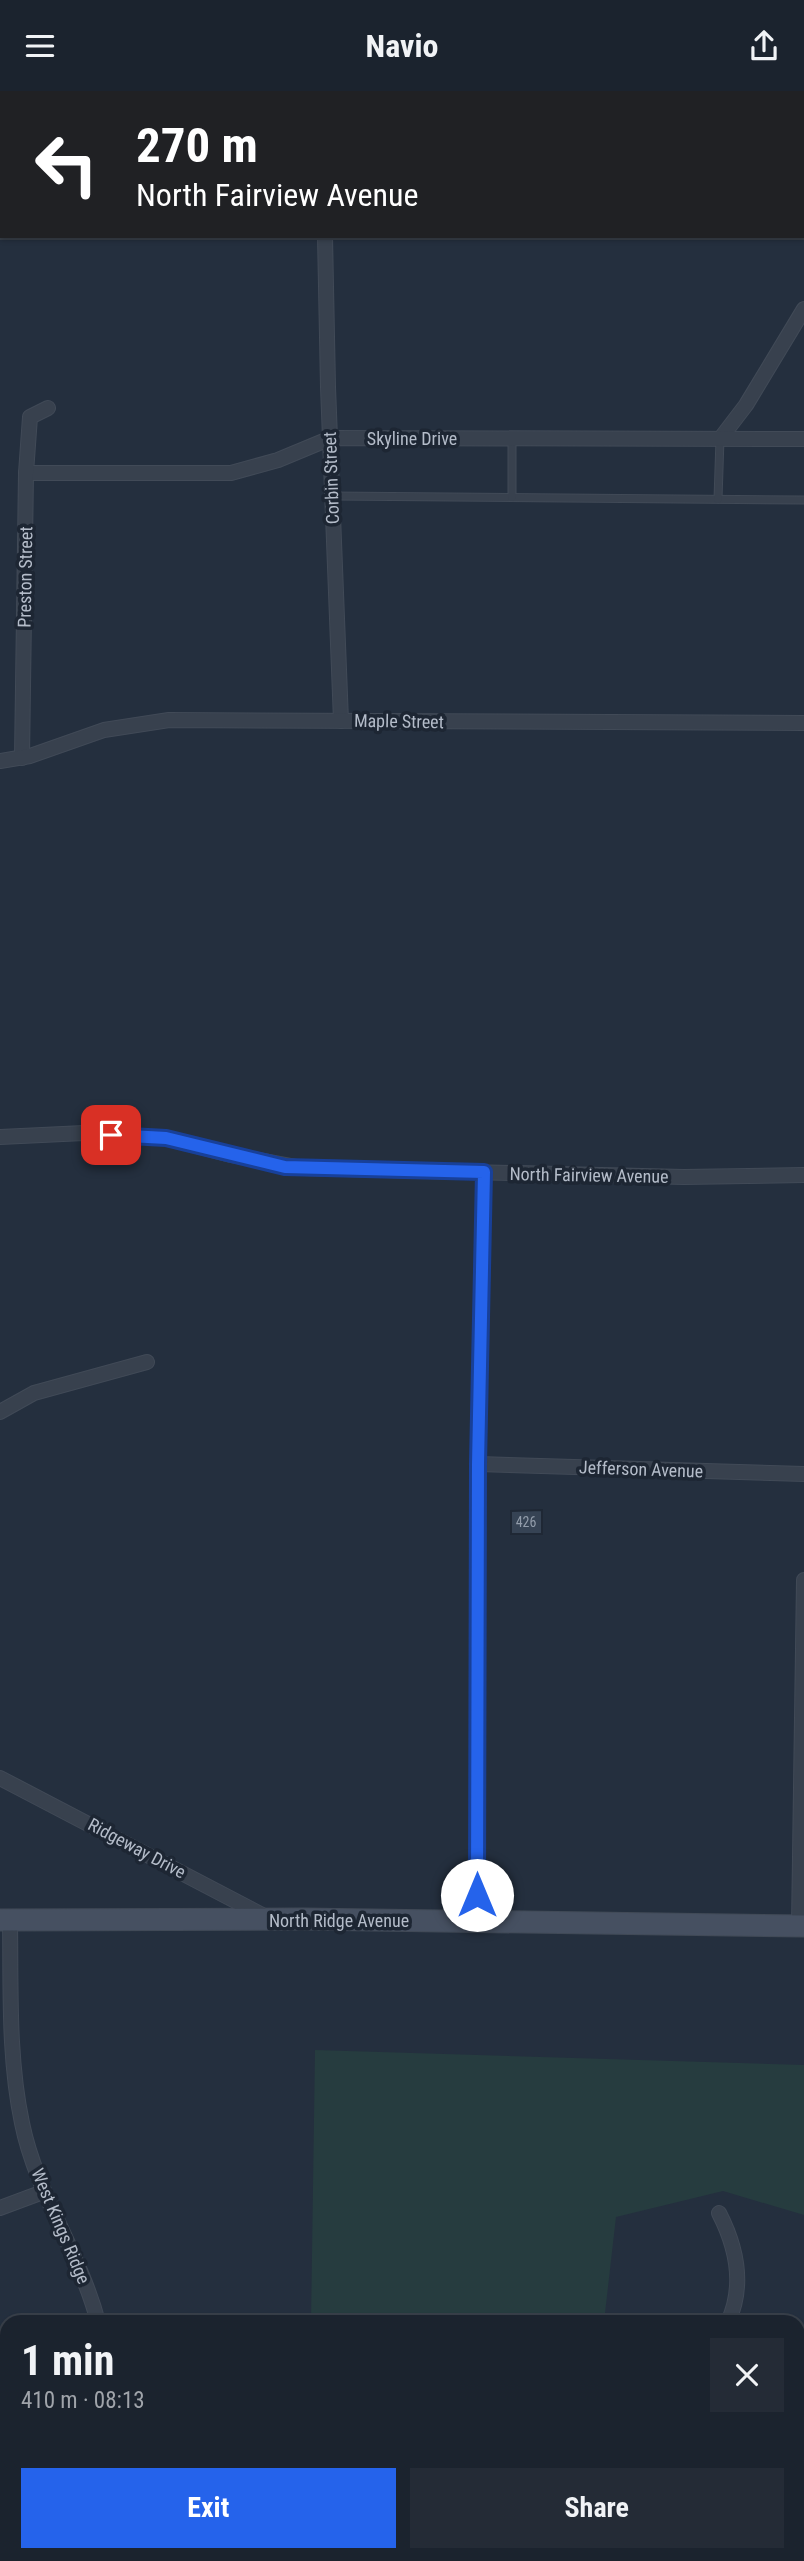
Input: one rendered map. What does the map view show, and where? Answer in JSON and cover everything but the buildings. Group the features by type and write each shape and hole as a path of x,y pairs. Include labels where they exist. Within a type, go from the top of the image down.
{"street":[{"name":"Corbin Street","path":"325,238 341,720"},
{"path":"720,439 746,405 804,309"},
{"name":"Preston Street","path":"22,758 26,473 30,417 48,408"},
{"name":"Skyline Drive","path":"26,473 232,473 278,460 331,438 804,439"},
{"name":"Maple Street","path":"0,761 22,758 104,730 169,720 804,723"},
{"name":"North Fairview Avenue","path":"0,1137 84,1133 166,1138 285,1167 684,1177 804,1175"},
{"path":"477,1922 478,1464 484,1172"},
{"path":"0,1412 34,1393 147,1362"},
{"name":"Jefferson Avenue","path":"478,1464 804,1474"},
{"path":"802,1926 804,1580"},
{"name":"Ridgeway Drive","path":"0,1778 273,1920"},
{"name":"North Ridge Avenue","path":"5,1920 802,1926"},
{"name":"West Kings Ridge","path":"5,1920 13,2053 22,2124 43,2192 91,2295 96,2315"},
{"path":"0,2208 43,2192"},
{"path":"719,2213 737,2259 738,2285 730,2315"}],"lane":[{"path":"512,438 512,498"},
{"path":"718,499 720,439"},
{"path":"332,496 804,499"}],"green space":[{"path":"315,2050 804,2065 804,2215 723,2191 616,2217 605,2315 311,2315"}],"route":[{"path":"111,1135 166,1138 285,1167 484,1172 478,1464 477,1895"}]}
